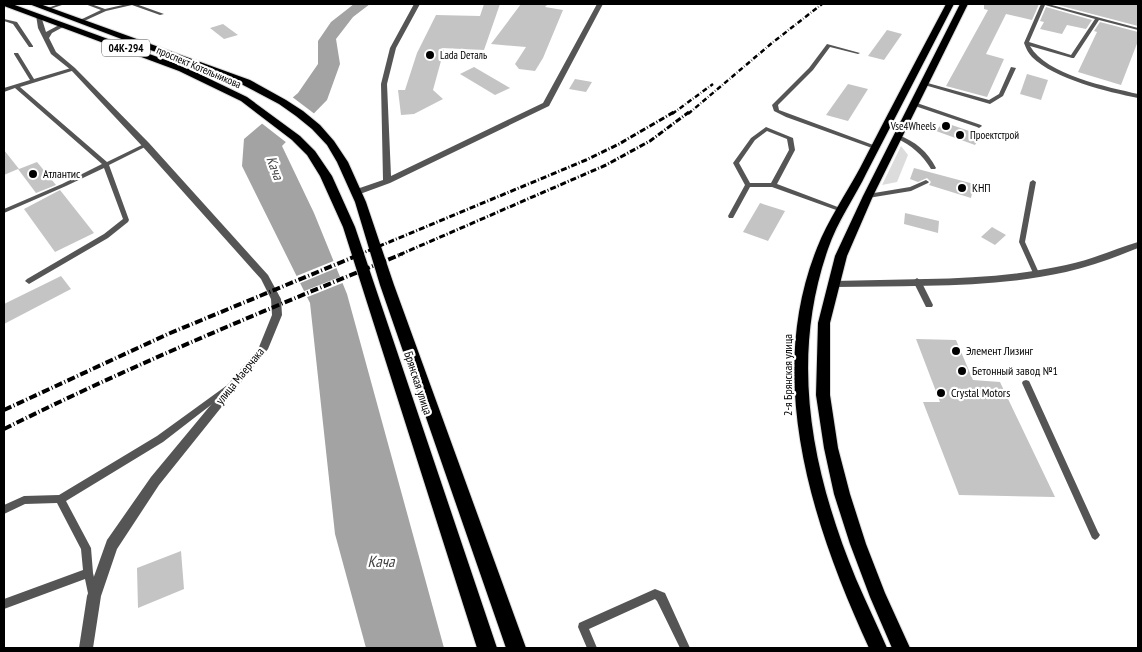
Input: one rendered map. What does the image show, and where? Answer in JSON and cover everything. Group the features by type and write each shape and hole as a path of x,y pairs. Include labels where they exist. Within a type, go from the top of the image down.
{"highway":[{"name":"проспект Котельникова","path":"5,4 182,69 244,99 259,109"},
{"name":"проспект Котельникова","path":"33,4 230,75 280,99"},
{"name":"Брянская улица","path":"280,99 317,128 345,166 357,192 386,282 516,648"},
{"name":"Брянская улица","path":"259,109 296,138 311,153 326,176 350,227 487,648"}],"main road":[{"name":"2-я Брянская улица","path":"878,648 846,573 830,527 803,425 801,344 812,283 823,247 950,4"},
{"path":"901,648 878,597 858,544 842,494 831,448 823,395 824,323 840,256 964,4"}],"street":[{"path":"387,181 384,84 393,48 417,4"},
{"path":"357,192 387,181 546,104 600,4"},
{"name":"улица Маерчака","path":"38,16 53,53 73,69 146,145 266,277 276,299 277,315 263,349 155,481 112,545 94,596 86,648"},
{"path":"46,38 50,32 63,25"},
{"path":"834,284 987,279 1036,274 1120,254 1138,245"}],"lane":[{"path":"47,9 63,4"},
{"path":"87,4 105,10"},
{"path":"82,21 105,10 132,4 162,14"},
{"path":"1026,43 1043,4 1138,29"},
{"path":"1026,43 1072,57 1098,18"},
{"path":"4,20 15,23 31,46"},
{"path":"1026,43 1034,56 1059,72 1138,96"},
{"path":"858,53 829,46 811,69 775,105 778,111 788,116 874,147"},
{"path":"16,54 33,81"},
{"path":"924,84 990,102 1000,95 1013,68"},
{"path":"4,90 73,69"},
{"path":"16,86 106,164 126,220 106,236 29,281"},
{"path":"914,104 978,126"},
{"path":"748,185 736,163 749,143 766,129 790,138 792,150 773,185"},
{"path":"898,137 913,144 929,159 933,168"},
{"path":"4,211 64,185 146,145"},
{"path":"868,196 911,189 926,182"},
{"path":"1033,182 1022,242 1036,274"},
{"path":"748,185 773,185 842,210"},
{"path":"731,216 748,185"},
{"path":"917,280 930,305"},
{"path":"4,510 24,500 60,499 160,439 236,382"},
{"path":"1026,383 1096,535"},
{"path":"60,499 86,548 88,573 94,596"},
{"path":"4,604 88,573"},
{"path":"592,648 583,627 654,594 661,597 686,648"}],"shaded area":[{"path":"901,146 908,155 897,182 882,185"}],"water":[{"name":"Кача","path":"354,4 370,4 353,17 336,39 340,64 327,100 282,146 314,213 347,294 444,648 366,648 335,534 310,303 242,166 244,139 298,93 318,64 318,41 331,22"}],"pier":[{"path":"291,96 316,115 287,143 260,122"},
{"path":"336,260 339,267 298,284 294,277"},
{"path":"342,276 345,282 305,298 302,292"}],"building":[{"path":"484,4 500,4 484,50 441,48 444,50 433,90 443,99 414,114 401,115 398,90 405,90 417,53 436,15 480,16"},
{"path":"521,4 547,5 545,7 563,10 543,58 535,71 519,69 515,64 526,47 491,44"},
{"path":"984,4 1039,4 1032,20 1006,14 986,54 1004,59 987,97 946,86 988,10 984,9"},
{"path":"1054,4 1138,4 1138,26"},
{"path":"1046,7 1092,20 1086,29 1067,25 1062,34 1040,29 1044,22 1040,21"},
{"path":"1100,22 1138,32 1138,41 1121,85 1078,72 1097,32 1094,31"},
{"path":"223,24 238,35 224,39 210,28"},
{"path":"887,30 902,34 884,60 868,56"},
{"path":"474,67 510,88 495,95 460,74"},
{"path":"1027,74 1048,80 1041,100 1020,94"},
{"path":"575,79 592,82 586,92 569,89"},
{"path":"848,84 868,89 848,121 826,115"},
{"path":"943,122 981,135 975,145 936,131"},
{"path":"4,150 19,169 37,162 56,185 36,193 18,169 4,175"},
{"path":"914,168 974,184 971,198 929,185 931,182 927,178 918,182 910,179"},
{"path":"60,190 94,233 55,252 24,209"},
{"path":"760,203 785,211 768,241 743,232"},
{"path":"905,213 939,221 938,233 904,224"},
{"path":"992,227 1006,235 995,245 981,237"},
{"path":"61,276 71,289 4,324 4,304"},
{"path":"916,339 956,340 973,380 1000,382 1055,497 959,495 923,402 940,402"},
{"path":"181,551 184,589 138,608 137,568"}],"railway":[{"path":"688,114 772,43 822,4"},
{"path":"672,114 713,84"},
{"path":"358,255 586,160 619,144 674,112"},
{"path":"399,255 606,165 650,141 689,112"},
{"path":"4,410 168,334 361,254"},
{"path":"4,429 102,382 251,316 402,254"}],"place":[{"name":"Lada Dеталь","path":"430,55"},
{"name":"Vse4Wheels","path":"946,126"},
{"name":"Проектстрой","path":"960,135"},
{"name":"Атлантис","path":"33,174"},
{"name":"КНП","path":"962,188"},
{"name":"Элемент Лизинг","path":"956,351"},
{"name":"Бетонный завод №1","path":"962,371"},
{"name":"Crystal Motors","path":"941,393"}]}
